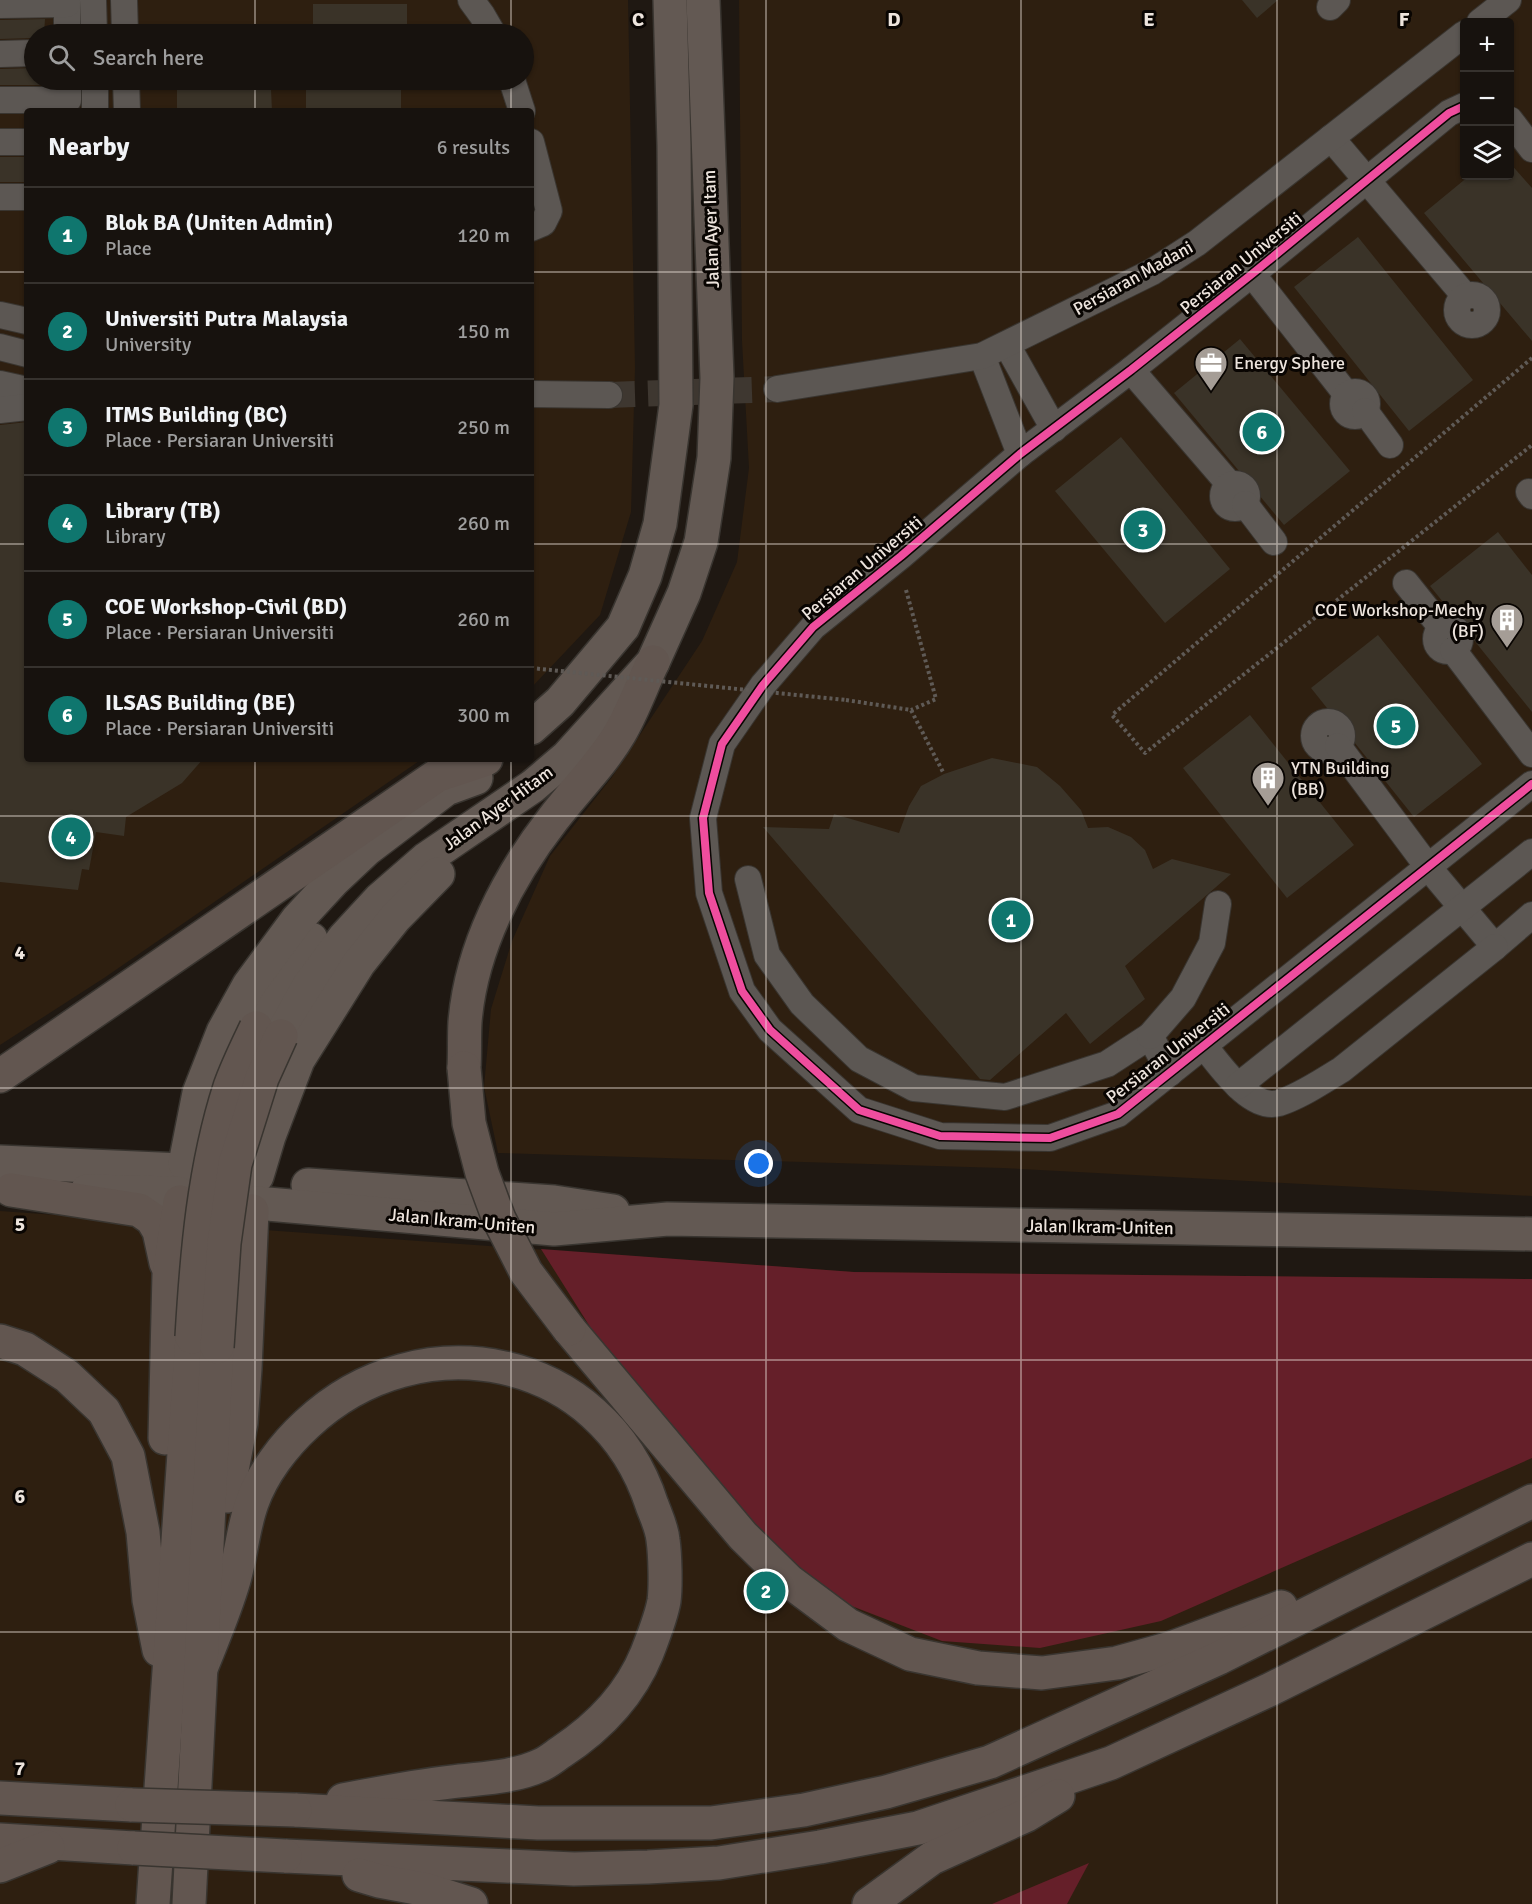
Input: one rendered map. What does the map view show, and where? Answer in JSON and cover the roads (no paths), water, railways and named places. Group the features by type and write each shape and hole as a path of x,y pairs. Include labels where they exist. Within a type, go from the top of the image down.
{"highway":[{"path":"653,662 620,733 552,819 519,866 491,922 473,975 465,1022 464,1068 469,1123 482,1173 499,1219 526,1272 569,1329 743,1536 789,1581 848,1625 910,1654 978,1668 1042,1673 1117,1663 1171,1648 1409,1561"},
{"path":"3,1074 438,775 486,765"},
{"path":"189,1904 204,1617 204,1342 195,1286 206,1178 231,1084 268,1032"},
{"path":"4,1180 139,1210 152,1219 159,1231 169,1274"},
{"path":"170,1646 163,1604 165,1351 169,1274 181,1182"},
{"path":"204,1617 215,1579 229,1484 241,1423 256,1193"},
{"path":"0,1341 25,1349 67,1376 104,1411 128,1456 143,1532 149,1600 168,1690"},
{"path":"153,1904 170,1646 204,1342"},
{"path":"200,1671 234,1578 252,1502 275,1460 306,1424 336,1400 372,1380 416,1366 461,1361 506,1368 553,1384 592,1411 627,1449 647,1488 663,1538 664,1600 639,1674 613,1710 580,1739 540,1765 502,1776 386,1791 295,1810"},
{"path":"0,1798 538,1823 711,1823 804,1810 886,1792 990,1762 1219,1658 1530,1502"},
{"path":"0,1840 296,1858 574,1869 719,1863 820,1847 918,1828 1111,1763 1269,1690 1532,1559"},
{"path":"869,1904 932,1858 1027,1815 1111,1763"},
{"path":"0,1781 51,1801"},
{"path":"0,1866 56,1844"},
{"path":"296,1858 379,1881 427,1890 471,1904"}],"main road":[{"name":"Jalan Ayer Itam","path":"534,725 560,702 623,627 645,576 660,524 676,405 674,145 670,0"},
{"name":"Jalan Ayer Itam","path":"704,0 717,378 714,458"},
{"name":"Jalan Ayer Hitam","path":"268,1032 314,979 344,938 380,898 426,859 504,807 567,757 653,662 684,593 701,542 714,458"},
{"name":"Jalan Ayer Hitam","path":"268,1032 288,971 318,929 352,890 394,851 435,818 486,765"},
{"path":"486,765 446,789 367,849 297,920 249,985 223,1032 199,1093 181,1182 186,1213 196,1221 207,1227 220,1228 232,1226 243,1220 256,1193 269,1136 298,1060 359,963 395,918 440,872 491,831 504,807"},
{"path":"181,1182 194,1155 206,1149 218,1147 231,1149 243,1155 252,1164 256,1193"},
{"path":"4,1180 181,1182"},
{"name":"Jalan Ikram-Uniten","path":"256,1193 554,1228 668,1219 1532,1234"}],"street":[{"path":"93,0 94,24"},
{"path":"124,0 125,24"},
{"path":"471,0 487,24"},
{"path":"1485,18 1509,0"},
{"path":"0,5 67,2 67,24"},
{"name":"Persiaran Madani","path":"777,389 982,356 1161,267 1197,243 1460,37"},
{"path":"0,54 24,53"},
{"path":"95,90 95,108"},
{"path":"126,90 127,108"},
{"path":"515,90 521,108"},
{"path":"0,100 68,97"},
{"name":"Persiaran Universiti","path":"1460,108 1449,113 1252,274 1020,454 901,556 813,627 763,685 722,744 704,818 709,893 742,991 770,1029 859,1110 940,1136 1050,1138 1118,1114 1532,784"},
{"path":"1514,126 1532,149"},
{"path":"1331,138 1465,296"},
{"path":"0,142 24,142"},
{"path":"534,154 549,211 543,223 534,227"},
{"path":"0,197 24,197"},
{"path":"1252,274 1390,444"},
{"path":"0,315 24,320"},
{"path":"1007,345 1054,429"},
{"path":"0,347 24,353"},
{"path":"982,356 1020,454"},
{"path":"1131,370 1237,494 1274,542"},
{"path":"0,384 24,389"},
{"path":"534,394 609,395"},
{"path":"0,410 24,408"},
{"path":"1406,583 1442,627 1435,636 1438,647 1442,650 1453,650 1532,754"},
{"path":"1338,746 1428,867 1495,947"},
{"path":"1238,1086 1532,852"},
{"path":"748,879 767,954 802,1004 859,1059 914,1088 1005,1097 1107,1064 1150,1036 1183,998 1212,943 1218,904"},
{"path":"1204,1046 1238,1086 1254,1099 1265,1103 1277,1103 1316,1085 1341,1070 1532,915"},
{"path":"770,1029 802,1004"},
{"path":"1150,1036 1170,1073"}],"tunnel":[{"path":"609,395 777,389"}],"place":[{"name":"Energy Sphere","path":"1211,392"},
{"name":"ILSAS Building (BE)","path":"1262,432"},
{"name":"ITMS Building (BC)","path":"1143,530"},
{"name":"COE Workshop-Mechy (BF)","path":"1507,649"},
{"name":"COE Workshop-Civil (BD)","path":"1396,726"},
{"name":"YTN Building (BB)","path":"1268,807"},
{"name":"Library (TB)","path":"71,837"},
{"name":"Blok BA (Uniten Admin)","path":"1011,920"},
{"name":"Universiti Putra Malaysia","path":"766,1591"}]}
